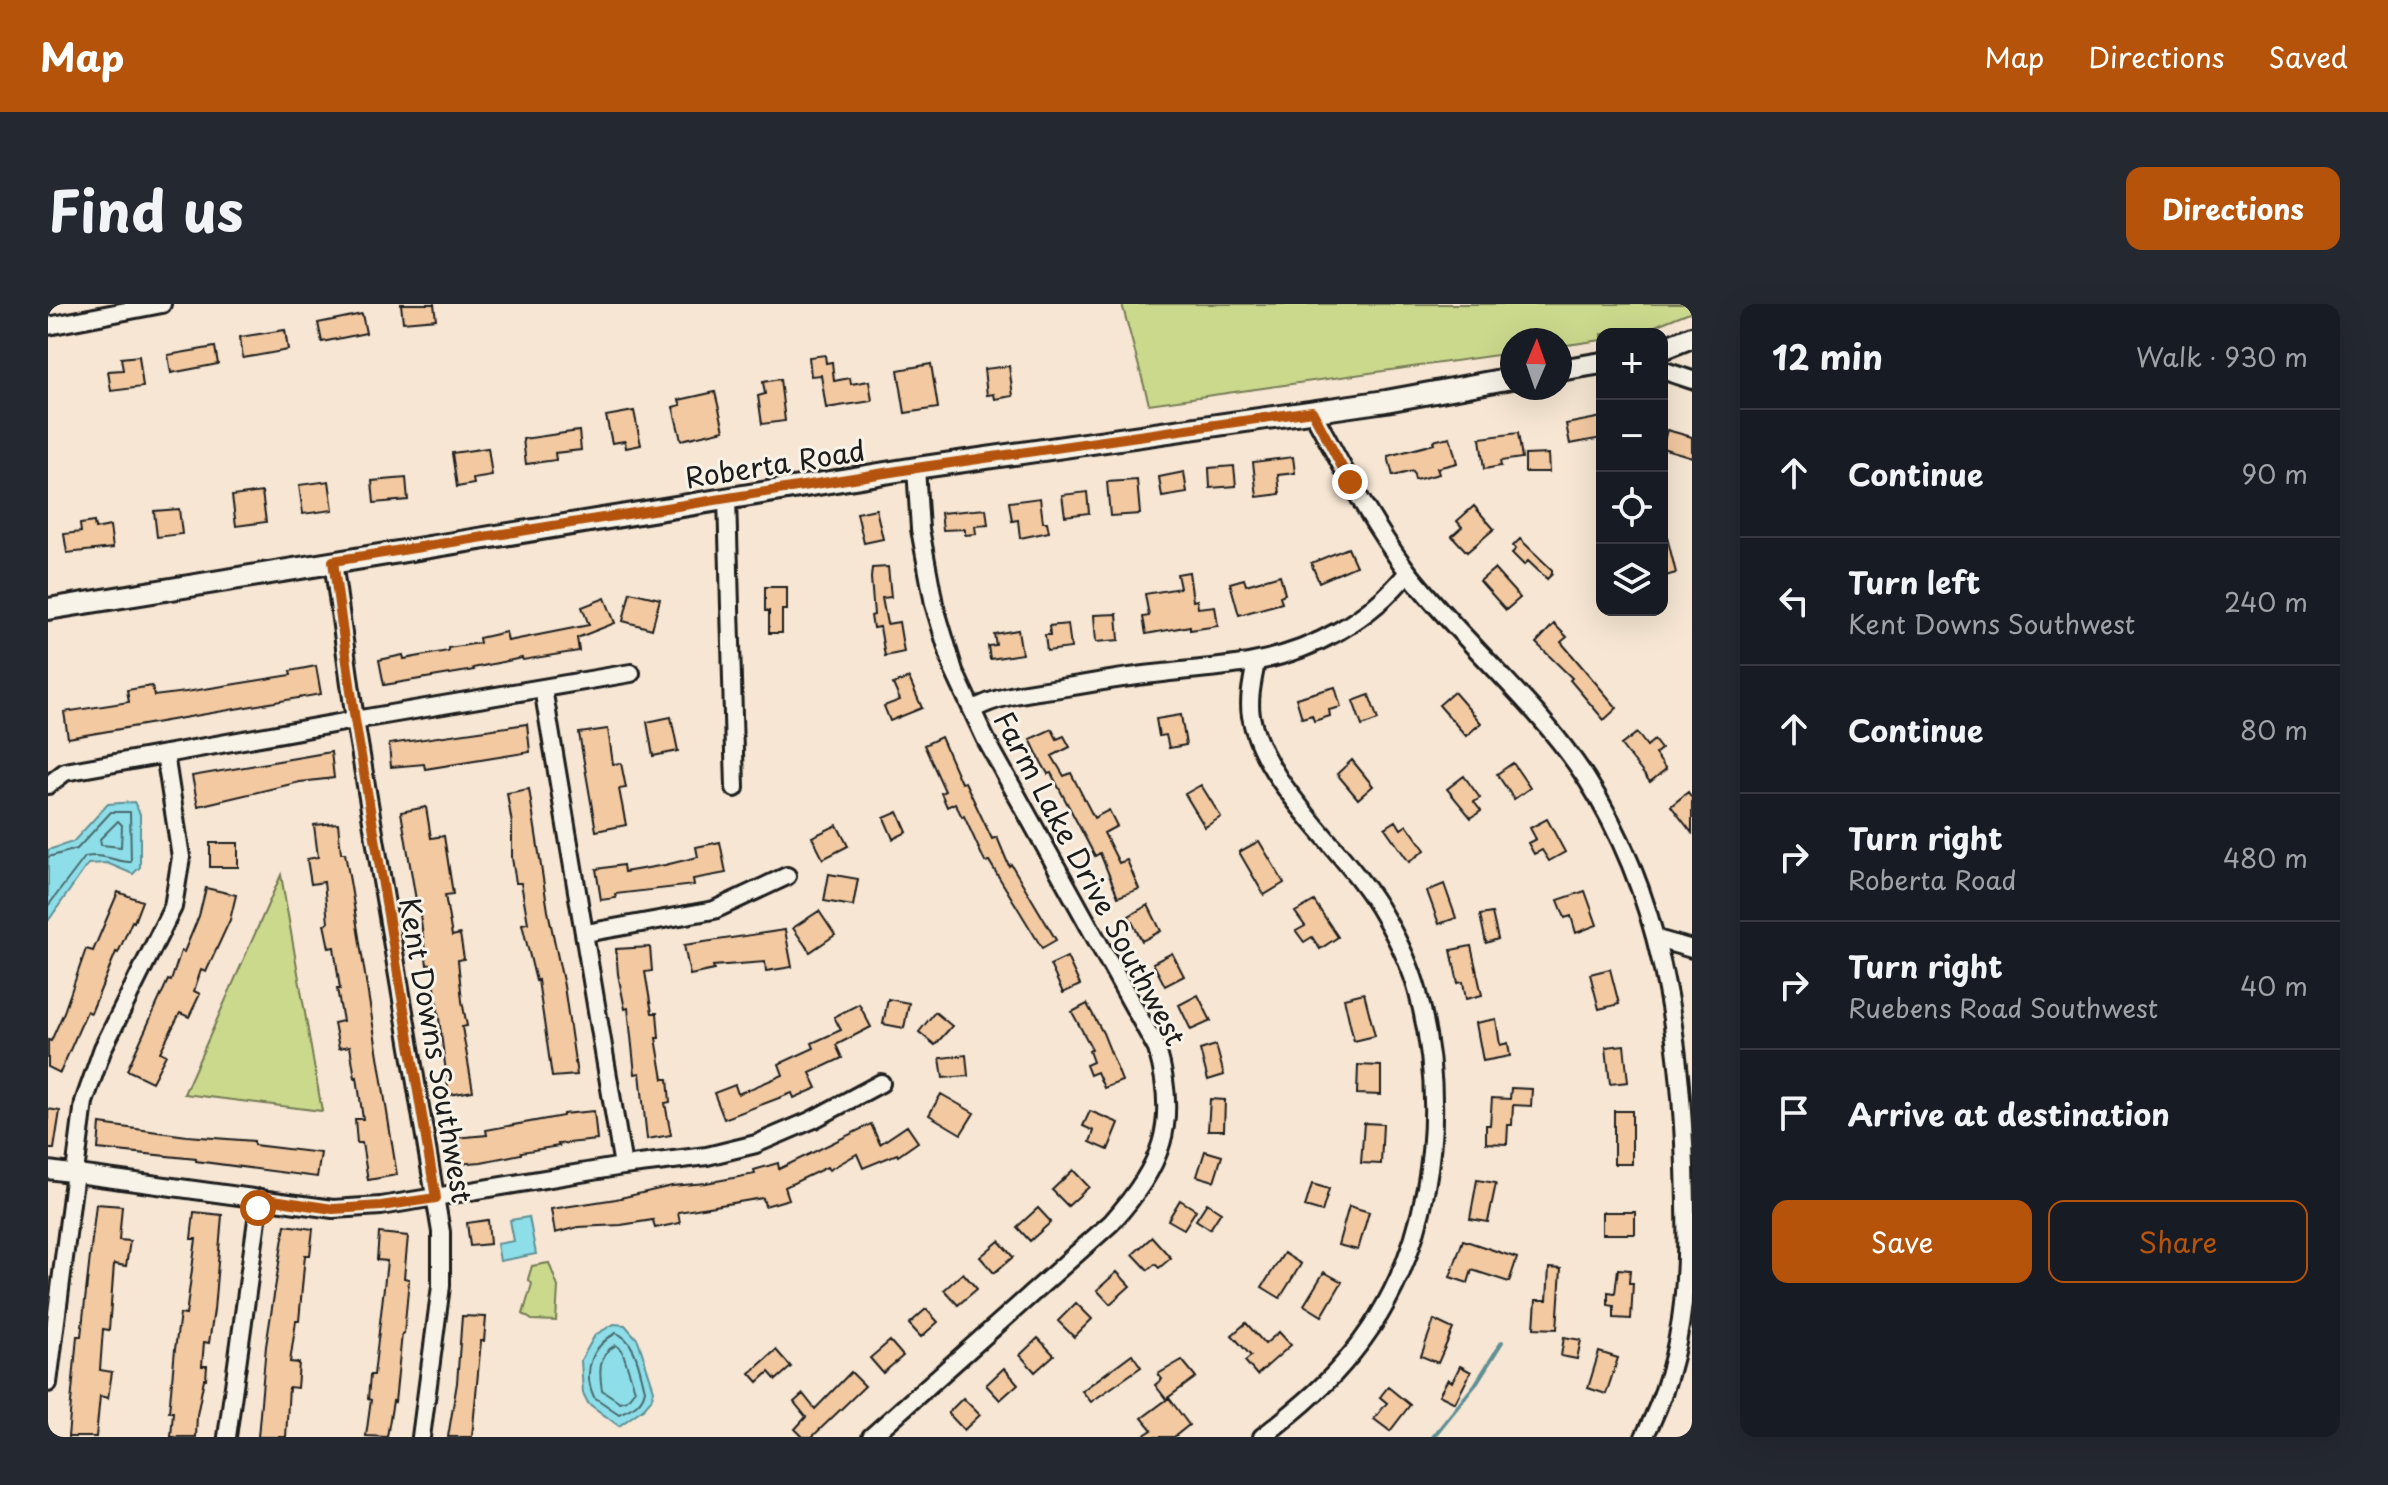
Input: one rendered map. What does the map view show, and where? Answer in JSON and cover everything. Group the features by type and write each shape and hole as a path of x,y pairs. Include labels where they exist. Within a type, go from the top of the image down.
{"street":[{"path":"48,326 162,304"},
{"path":"1668,347 1692,337"},
{"path":"1572,368 1596,364"},
{"path":"1668,372 1692,380"},
{"name":"Roberta Road","path":"48,609 916,468 1312,411 1500,380"},
{"path":"1312,411 1374,523 1408,572 1556,734 1586,779 1622,845 1648,906 1670,1003 1683,1121 1687,1326 1644,1437"},
{"name":"Farm Lake Drive Southwest","path":"871,1437 1111,1223 1136,1195 1165,1135 1164,1071 1157,1049 1023,809 950,660 934,604 920,529 916,468"},
{"path":"727,498 735,788"},
{"name":"Kent Downs Southwest","path":"333,561 355,720 441,1232 441,1286 421,1437"},
{"path":"972,710 984,703 1017,695 1256,662 1328,637 1353,624 1383,601 1408,572"},
{"path":"1256,662 1250,702 1257,742 1277,775 1370,892 1411,969 1426,1032 1433,1128 1431,1160 1420,1219 1389,1297 1344,1363 1262,1437"},
{"path":"48,785 65,772 631,673"},
{"path":"543,688 623,1166"},
{"path":"48,1383 84,1102 103,1048 173,907 181,857 165,754"},
{"path":"586,933 714,910 787,876"},
{"path":"1657,939 1692,949"},
{"path":"48,1170 333,1209 381,1206 623,1166 707,1156 756,1144 812,1120 881,1083"},
{"path":"227,1437 260,1198"}],"green space":[{"path":"1122,304 1692,304 1692,311 1650,328 1596,328 1596,341 1572,344 1572,328 1500,328 1500,355 1149,404"},
{"path":"281,875 322,1111 184,1094"},
{"path":"549,1263 558,1287 556,1321 532,1320 523,1314 532,1284 528,1279 532,1266"}],"water":[{"path":"134,802 140,814 140,867 133,874 107,863 88,864 48,921 48,850 73,842 108,804"},
{"path":"529,1217 536,1254 500,1261 497,1244 514,1241 510,1220"},
{"path":"614,1324 625,1325 638,1340 654,1390 644,1408 619,1426 588,1403 583,1393 581,1360 595,1335"}],"building":[{"path":"401,304 434,304 436,319 403,322"},
{"path":"362,314 366,333 322,342 318,323"},
{"path":"285,330 288,350 243,358 240,337"},
{"path":"215,347 218,364 171,373 168,355"},
{"path":"825,355 826,363 832,362 834,381 850,378 851,384 869,381 872,401 826,408 821,375 811,376 809,357"},
{"path":"139,356 143,387 111,391 108,371 123,370 121,358"},
{"path":"931,364 938,408 905,413 898,370"},
{"path":"1009,366 1013,396 995,399 994,394 987,395 984,369"},
{"path":"780,379 785,421 762,424 758,396 765,394 763,382"},
{"path":"715,392 724,430 681,440 673,407 681,405 679,400"},
{"path":"634,411 641,445 626,448 625,441 612,443 606,416"},
{"path":"1596,418 1596,439 1570,444 1566,424"},
{"path":"1668,430 1692,437 1692,457 1668,450"},
{"path":"579,431 581,450 555,453 556,460 526,464 523,439"},
{"path":"1518,433 1522,458 1500,461 1501,466 1484,469 1480,438"},
{"path":"1450,437 1457,463 1437,468 1439,474 1415,480 1413,471 1393,476 1388,456"},
{"path":"488,448 492,476 473,479 474,484 457,487 452,453"},
{"path":"1548,454 1549,472 1525,472 1525,455"},
{"path":"1293,457 1295,473 1278,475 1280,494 1257,497 1253,462"},
{"path":"1234,466 1236,486 1210,488 1209,468"},
{"path":"1184,472 1187,493 1162,497 1159,477"},
{"path":"406,478 408,500 374,503 372,481"},
{"path":"1137,480 1140,514 1110,516 1107,482"},
{"path":"329,481 333,510 303,514 299,485"},
{"path":"262,492 266,522 236,526 232,496"},
{"path":"1087,492 1089,513 1065,516 1062,495"},
{"path":"1040,498 1043,522 1047,522 1049,532 1020,538 1018,520 1012,521 1009,502"},
{"path":"1474,506 1494,529 1467,552 1452,536 1462,527 1457,521"},
{"path":"179,509 182,534 157,537 154,511"},
{"path":"876,509 883,539 864,543 857,513"},
{"path":"986,509 988,525 975,526 976,534 965,535 965,529 943,530 941,513"},
{"path":"94,522 95,529 110,526 113,548 67,553 64,534 81,532 80,524"},
{"path":"1520,539 1552,570 1547,579 1528,561 1524,565 1512,553 1516,549 1513,546"},
{"path":"1668,541 1676,573 1668,575"},
{"path":"1348,548 1356,566 1319,582 1311,563"},
{"path":"888,567 891,597 882,598 887,624 899,622 904,652 885,656 880,627 873,628 871,578 872,568"},
{"path":"1494,569 1520,598 1506,610 1480,581"},
{"path":"1189,572 1193,601 1197,600 1198,608 1215,606 1218,626 1190,630 1190,626 1146,634 1143,617 1149,616 1145,594 1180,588 1177,574"},
{"path":"1280,575 1285,594 1280,596 1282,603 1239,615 1230,583 1244,579 1246,585"},
{"path":"765,587 787,587 787,610 782,610 782,633 769,633"},
{"path":"630,592 660,599 652,629 623,621"},
{"path":"605,598 615,623 577,638 579,651 522,658 474,670 384,685 379,660 448,651 448,648 480,643 479,638 506,632 508,641 589,625 582,607"},
{"path":"1117,614 1119,640 1096,642 1094,615"},
{"path":"1068,624 1071,648 1047,651 1045,635 1050,635 1049,626"},
{"path":"1554,624 1567,637 1561,642 1617,708 1604,720 1570,680 1572,678 1536,643"},
{"path":"1018,630 1022,654 990,659 988,646 996,645 994,634"},
{"path":"316,666 321,694 68,738 64,712 129,702 127,690 152,686 154,696 186,692 291,675 290,671"},
{"path":"909,678 922,708 890,721 884,706 900,700 893,684"},
{"path":"1335,687 1341,707 1329,710 1330,716 1314,721 1312,715 1302,718 1296,698"},
{"path":"1454,692 1481,723 1466,736 1439,705"},
{"path":"1369,695 1378,720 1362,726 1353,701"},
{"path":"1181,715 1186,745 1169,748 1166,735 1159,736 1156,719"},
{"path":"671,717 678,751 653,756 647,722"},
{"path":"527,724 530,752 425,769 424,764 391,767 389,744"},
{"path":"608,729 613,764 621,763 626,788 619,789 626,825 596,831 579,733"},
{"path":"1052,729 1057,739 1064,736 1070,747 1052,756 1064,776 1071,773 1094,818 1109,810 1117,826 1104,833 1119,863 1127,860 1139,889 1118,897 1100,853 1095,856 1051,773 1048,774 1040,760 1030,739"},
{"path":"1637,733 1647,746 1654,740 1661,749 1655,754 1666,769 1650,782 1621,745"},
{"path":"941,737 961,783 965,782 992,839 997,837 1009,866 1011,864 1056,940 1042,948 989,861 985,862 964,816 955,803 947,807 941,793 945,791 924,745"},
{"path":"331,752 334,778 300,782 198,806 192,776"},
{"path":"1352,760 1373,786 1358,799 1337,774"},
{"path":"1513,763 1530,788 1514,799 1497,774"},
{"path":"1464,776 1480,798 1474,802 1481,811 1471,818 1447,789"},
{"path":"1201,785 1221,817 1205,827 1185,794"},
{"path":"529,789 577,1075 552,1077 538,980 522,924 528,923 521,883 516,883 507,793"},
{"path":"1688,792 1692,798 1692,833 1671,806"},
{"path":"426,807 431,838 444,836 453,894 445,895 452,936 460,934 464,959 458,960 467,1026 462,1027 473,1091 449,1095 432,964 427,965 401,812"},
{"path":"898,812 907,832 893,839 884,818"},
{"path":"1547,819 1565,852 1549,861 1542,850 1534,854 1528,843 1536,839 1530,828"},
{"path":"1396,821 1401,829 1407,825 1425,850 1409,862 1385,828"},
{"path":"338,823 397,1175 368,1180 362,1143 357,1143 355,1119 363,1119 357,1077 350,1046 339,1048 334,1023 343,1021 334,947 329,948 324,924 328,923 324,882 311,884 307,859 318,857 314,825"},
{"path":"837,825 848,846 823,859 812,837"},
{"path":"1259,841 1284,883 1264,895 1239,852"},
{"path":"720,842 726,873 693,879 694,885 615,894 616,898 601,900 596,869 623,865 624,872 665,865 698,857 696,847"},
{"path":"210,843 238,843 238,867 210,867"},
{"path":"829,874 858,879 853,906 824,901"},
{"path":"1444,884 1456,918 1439,924 1427,891"},
{"path":"206,888 236,895 230,920 206,972 201,970 194,991 200,994 189,1017 180,1013 160,1052 166,1055 152,1082 127,1070 168,980 171,981 181,951 184,952 199,916"},
{"path":"1585,891 1597,925 1576,933 1571,916 1565,918 1558,900"},
{"path":"118,892 142,901 60,1073 48,1067 48,1040 51,1041 64,1012 86,949 93,951"},
{"path":"1314,901 1338,937 1320,949 1312,937 1304,942 1296,931 1305,926 1295,912"},
{"path":"1148,905 1161,931 1142,941 1129,916"},
{"path":"819,911 835,935 810,952 793,928"},
{"path":"1492,913 1498,939 1486,943 1480,915"},
{"path":"785,930 792,967 766,971 765,962 713,966 714,970 690,975 684,945"},
{"path":"1471,946 1482,995 1466,999 1463,982 1458,983 1451,950"},
{"path":"650,947 652,971 645,972 652,1013 657,1013 659,1038 656,1038 663,1079 668,1079 670,1102 665,1103 671,1135 647,1139 640,1073 635,1074 628,1008 625,1009 616,949"},
{"path":"1172,953 1184,976 1165,986 1153,963"},
{"path":"1067,957 1080,985 1063,993 1050,965"},
{"path":"1610,969 1619,1004 1599,1009 1590,974"},
{"path":"1364,993 1375,1036 1354,1041 1344,998"},
{"path":"1198,995 1211,1021 1191,1030 1179,1005"},
{"path":"888,999 909,1003 904,1028 883,1024"},
{"path":"859,1004 871,1027 836,1045 842,1058 810,1073 817,1088 794,1098 792,1093 724,1119 714,1093 735,1085 738,1094 783,1075 779,1064 814,1048 812,1043 841,1030 834,1017"},
{"path":"1087,1004 1103,1033 1122,1081 1104,1088 1097,1072 1090,1075 1086,1065 1093,1062 1089,1051 1092,1049 1072,1012"},
{"path":"935,1012 952,1026 935,1045 919,1032"},
{"path":"1496,1019 1500,1045 1508,1043 1510,1056 1483,1061 1476,1023"},
{"path":"1216,1045 1224,1075 1208,1080 1200,1050"},
{"path":"1624,1045 1628,1082 1610,1084 1606,1047"},
{"path":"966,1055 968,1076 943,1078 940,1058"},
{"path":"1358,1065 1381,1066 1381,1095 1357,1094"},
{"path":"1511,1088 1532,1089 1531,1106 1513,1105 1507,1144 1486,1143 1492,1098 1510,1099"},
{"path":"941,1094 974,1113 961,1134 929,1115"},
{"path":"1210,1099 1225,1100 1224,1130 1208,1130"},
{"path":"48,1109 60,1111 54,1149 48,1149"},
{"path":"594,1111 597,1140 558,1144 481,1162 457,1164 455,1138 487,1135 486,1130 563,1114"},
{"path":"1090,1111 1119,1123 1108,1150 1090,1142 1094,1131 1083,1126"},
{"path":"1614,1111 1632,1111 1632,1164 1614,1164"},
{"path":"1364,1123 1383,1124 1381,1164 1361,1163"},
{"path":"100,1124 254,1141 254,1145 321,1153 317,1177 196,1159 98,1149"},
{"path":"871,1124 880,1144 907,1126 918,1142 898,1156 863,1168 857,1154 829,1170 827,1167 785,1187 789,1199 765,1206 763,1198 678,1212 680,1223 655,1228 653,1220 578,1227 555,1233 551,1209 755,1174 754,1170 778,1163 779,1169"},
{"path":"1205,1151 1222,1156 1214,1181 1197,1176"},
{"path":"1073,1170 1089,1187 1068,1206 1052,1190"},
{"path":"1477,1180 1496,1183 1488,1222 1470,1219"},
{"path":"1312,1184 1329,1189 1322,1212 1305,1207"},
{"path":"1180,1200 1196,1210 1184,1229 1168,1220"},
{"path":"1207,1203 1221,1212 1210,1229 1196,1220"},
{"path":"96,1204 122,1206 119,1240 130,1241 126,1266 114,1264 109,1330 103,1329 100,1370 112,1372 108,1398 100,1396 96,1437 68,1437 77,1336 81,1336"},
{"path":"1349,1206 1369,1212 1358,1250 1338,1245"},
{"path":"1038,1208 1051,1222 1030,1241 1017,1227"},
{"path":"194,1212 222,1215 214,1310 209,1343 204,1342 202,1366 207,1366 206,1379 197,1415 196,1437 171,1437 173,1412 169,1412 175,1349 180,1314 186,1315 196,1239 191,1239"},
{"path":"1602,1212 1635,1212 1635,1234 1602,1234"},
{"path":"488,1220 490,1244 470,1246 467,1223"},
{"path":"285,1225 313,1229 310,1255 305,1255 299,1321 296,1321 290,1362 299,1363 297,1388 289,1387 286,1437 258,1437 266,1346"},
{"path":"379,1233 408,1236 404,1278 409,1279 404,1334 387,1437 366,1436 371,1400 368,1399 370,1375 374,1375 387,1261 377,1260"},
{"path":"1152,1237 1171,1258 1159,1268 1155,1264 1148,1270 1133,1254"},
{"path":"1463,1240 1517,1258 1509,1282 1472,1270 1468,1283 1450,1277"},
{"path":"999,1241 1013,1257 994,1273 980,1257"},
{"path":"1284,1253 1301,1264 1280,1298 1262,1287"},
{"path":"1549,1268 1561,1269 1557,1329 1534,1328 1536,1300 1547,1300"},
{"path":"1618,1269 1630,1270 1629,1283 1633,1283 1631,1319 1614,1318 1614,1306 1608,1305 1608,1292 1615,1293"},
{"path":"1117,1272 1130,1286 1110,1304 1097,1290"},
{"path":"1324,1272 1342,1282 1322,1316 1304,1305"},
{"path":"963,1273 977,1289 958,1305 944,1290"},
{"path":"1076,1303 1092,1319 1074,1337 1058,1321"},
{"path":"926,1309 938,1322 921,1337 909,1324"},
{"path":"462,1316 486,1317 484,1341 481,1341 472,1437 448,1437 457,1383"},
{"path":"1434,1320 1453,1329 1438,1363 1421,1356"},
{"path":"1246,1323 1265,1344 1279,1332 1291,1345 1257,1375 1245,1361 1251,1356 1232,1335"},
{"path":"1564,1337 1581,1340 1577,1359 1561,1356"},
{"path":"1038,1338 1054,1355 1035,1372 1020,1355"},
{"path":"890,1341 903,1356 883,1373 870,1358"},
{"path":"776,1350 791,1367 776,1380 769,1372 758,1382 750,1373"},
{"path":"1599,1352 1618,1358 1606,1394 1588,1388"},
{"path":"1132,1354 1141,1367 1091,1402 1082,1391"},
{"path":"1182,1360 1196,1377 1166,1399 1155,1385 1162,1379 1158,1374"},
{"path":"1460,1366 1471,1372 1455,1403 1439,1395 1448,1379 1452,1382"},
{"path":"1004,1368 1018,1384 1000,1400 986,1385"},
{"path":"851,1372 865,1386 812,1437 803,1437 795,1429 806,1417 794,1402 803,1394 815,1409"},
{"path":"1388,1387 1410,1405 1390,1431 1374,1419 1387,1403 1380,1397"},
{"path":"963,1398 980,1415 964,1430 948,1413"},
{"path":"1169,1398 1189,1425 1174,1437 1141,1437 1152,1430 1142,1418"}],"waterway":[{"path":"1433,1437 1475,1385 1502,1342"}],"route":[{"path":"258,1208 260,1198 333,1209 436,1198 355,720 333,561 916,468 1312,411 1350,482"}]}
